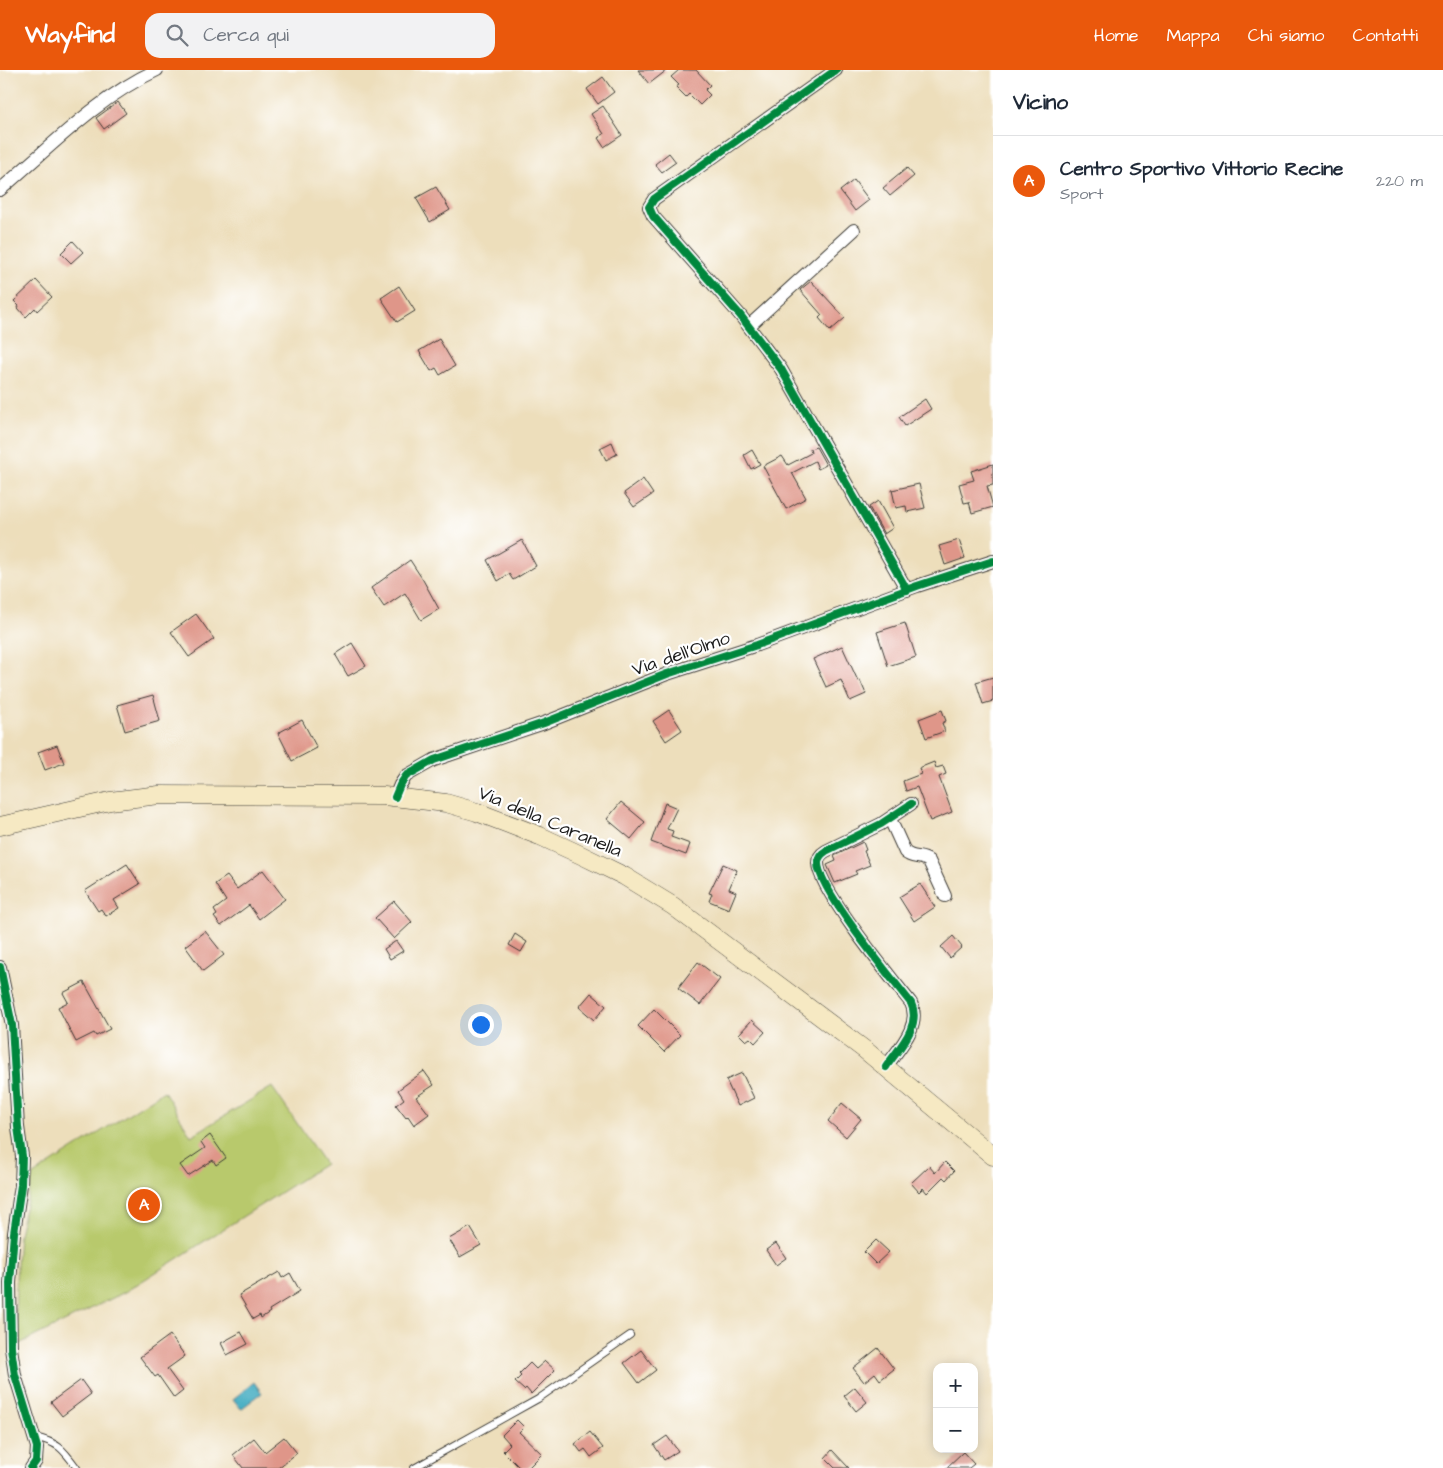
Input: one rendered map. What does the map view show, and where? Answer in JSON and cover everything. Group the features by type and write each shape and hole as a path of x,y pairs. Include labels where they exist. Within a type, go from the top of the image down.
{"main road":[{"name":"Via della Caranella","path":"0,826 91,805 151,795 395,797 446,803 483,814 553,842 624,876 688,916 886,1067 993,1156"}],"street":[{"path":"0,190 106,100 135,80 157,70"},
{"path":"836,70 654,199 650,205 653,216 749,326 776,361 907,590"},
{"path":"749,326 854,230"},
{"name":"Via dell'Olmo","path":"395,797 398,788 406,776 434,760 525,730 662,676 766,642 907,590 993,561"},
{"path":"886,1067 911,1030 914,1021 914,1010 911,1003 833,898 819,871 818,860 821,854 890,819 911,804"},
{"path":"890,819 904,852 909,856 924,858 929,861 945,896"},
{"path":"0,967 14,1040 18,1127 22,1161 10,1283 10,1348 16,1379 34,1438 37,1456 31,1468"}],"lane":[{"path":"414,1468 546,1393 630,1335"},
{"path":"34,1438 47,1440 58,1445 77,1468"}],"green space":[{"path":"272,1087 325,1164 125,1292 15,1346 19,1234 33,1175 164,1091 191,1136"}],"water":[{"path":"254,1382 262,1393 241,1409 233,1399"}],"building":[{"path":"638,70 667,70 649,84"},
{"path":"679,70 696,70 710,85 705,90 710,95 700,105 689,94 686,97 676,87 679,85 671,77"},
{"path":"603,77 614,92 598,104 587,89"},
{"path":"118,102 126,113 104,129 96,118"},
{"path":"603,106 622,135 604,147 598,138 604,134 591,114"},
{"path":"669,153 676,162 662,172 655,164"},
{"path":"907,168 914,176 890,196 883,188"},
{"path":"854,180 869,200 855,211 840,191"},
{"path":"436,187 450,210 430,222 416,198"},
{"path":"73,241 83,252 71,263 61,253"},
{"path":"36,280 52,297 37,311 35,308 26,317 14,301"},
{"path":"811,281 845,318 830,331 819,318 822,315 800,290"},
{"path":"399,286 415,311 397,322 381,298"},
{"path":"439,339 455,366 440,375 436,368 431,371 419,351"},
{"path":"925,399 931,409 905,426 899,417"},
{"path":"612,442 617,454 606,460 600,448"},
{"path":"816,447 826,465 818,469 815,461 792,473 806,498 786,509 763,466 782,456 788,465 811,453 810,449"},
{"path":"752,450 760,464 751,469 744,455"},
{"path":"993,464 993,485 987,486 993,507 972,513 969,502 964,503 959,484 974,480 971,471"},
{"path":"643,479 653,494 634,507 624,493"},
{"path":"919,484 925,508 907,512 906,506 896,508 892,490"},
{"path":"878,501 893,528 884,534 869,507"},
{"path":"522,540 536,566 513,580 509,574 498,581 487,560"},
{"path":"959,540 965,558 945,565 939,546"},
{"path":"410,560 439,609 421,620 405,593 384,607 371,588"},
{"path":"196,614 214,639 189,657 171,632"},
{"path":"905,623 916,657 888,666 877,632"},
{"path":"352,643 366,666 348,676 335,654"},
{"path":"842,646 866,694 850,701 841,680 826,687 813,659"},
{"path":"993,677 993,701 983,704 976,682"},
{"path":"153,695 160,721 125,731 117,705"},
{"path":"669,710 682,730 666,741 653,721"},
{"path":"942,710 946,721 942,723 945,731 926,738 919,719"},
{"path":"302,720 317,748 292,761 278,733"},
{"path":"57,745 64,763 45,770 38,752"},
{"path":"934,762 936,768 943,766 946,774 939,777 952,812 930,821 917,787 906,791 903,781 921,774 919,768"},
{"path":"621,802 645,822 631,839 607,819"},
{"path":"665,803 677,808 667,829 673,831 671,837 690,844 686,855 651,842"},
{"path":"863,842 866,850 864,851 870,865 855,871 857,874 835,883 827,865 836,861 834,856"},
{"path":"127,864 140,884 114,900 119,908 106,916 101,909 98,911 85,891"},
{"path":"723,864 737,870 729,889 736,892 729,909 709,901 712,894 709,893"},
{"path":"263,870 285,899 259,919 249,905 221,926 214,917 217,915 214,910 226,901 215,884 227,876 237,889"},
{"path":"920,884 935,907 914,921 899,897"},
{"path":"394,901 412,922 394,939 375,918"},
{"path":"205,931 224,955 203,971 185,946"},
{"path":"515,934 527,942 521,952 509,945"},
{"path":"953,936 962,947 950,958 941,947"},
{"path":"396,941 403,951 390,959 384,949"},
{"path":"698,962 720,979 700,1005 678,988"},
{"path":"84,982 110,1029 96,1036 94,1033 76,1042 58,1007 68,1002 63,993"},
{"path":"591,993 606,1006 594,1020 579,1007"},
{"path":"654,1009 680,1035 664,1052 638,1026"},
{"path":"752,1020 765,1032 755,1043 750,1038 746,1041 739,1034"},
{"path":"424,1071 434,1085 416,1097 429,1114 414,1125 408,1116 406,1118 396,1105 404,1099 398,1090"},
{"path":"742,1073 754,1098 738,1106 726,1080"},
{"path":"842,1103 861,1119 846,1137 828,1121"},
{"path":"210,1135 226,1158 216,1165 213,1160 188,1176 180,1165 205,1148 201,1142"},
{"path":"945,1162 954,1171 946,1180 943,1177 927,1193 923,1188 919,1192 911,1183 929,1166 935,1173"},
{"path":"470,1227 481,1245 460,1257 449,1239"},
{"path":"876,1240 889,1252 876,1264 864,1252"},
{"path":"776,1243 786,1258 776,1265 766,1250"},
{"path":"279,1272 282,1278 290,1273 300,1291 269,1310 270,1312 261,1318 260,1315 253,1319 239,1295"},
{"path":"241,1332 248,1344 227,1355 221,1343"},
{"path":"170,1335 185,1356 167,1369 183,1391 174,1398 158,1375 155,1377 140,1357"},
{"path":"878,1348 894,1369 880,1380 875,1373 864,1382 853,1368"},
{"path":"641,1350 656,1370 639,1383 624,1363"},
{"path":"545,1361 555,1370 531,1394 526,1388 524,1390 515,1382 521,1376 519,1374 530,1363 536,1369"},
{"path":"81,1380 91,1394 62,1416 51,1402"},
{"path":"855,1387 867,1402 856,1411 844,1396"},
{"path":"517,1420 524,1427 519,1432 542,1454 528,1468 520,1468 503,1451 510,1444 502,1435"},
{"path":"590,1432 603,1448 591,1457 585,1449 581,1452 575,1444"},
{"path":"667,1436 678,1451 664,1460 654,1445"},
{"path":"284,1437 297,1453 278,1468 243,1468 233,1455 254,1438 265,1452"},
{"path":"832,1450 849,1468 835,1468 825,1458"},
{"path":"962,1453 974,1464 969,1468 946,1468"}],"cycle path":[{"path":"836,70 654,199 649,207 653,216 740,315 781,369 907,590"},
{"path":"395,797 406,776 434,760 544,723 667,674 757,645 917,586 993,561"},
{"path":"886,1067 907,1037 911,1029 914,1012 911,1003 842,912 821,875 818,861 820,856 826,851 881,824 911,804"},
{"path":"0,967 12,1025 18,1127 22,1156 21,1185 14,1233 10,1283 11,1348 15,1375 37,1447 36,1461 31,1468"}],"place":[{"name":"Centro Sportivo Vittorio Recine","path":"144,1205"}]}
